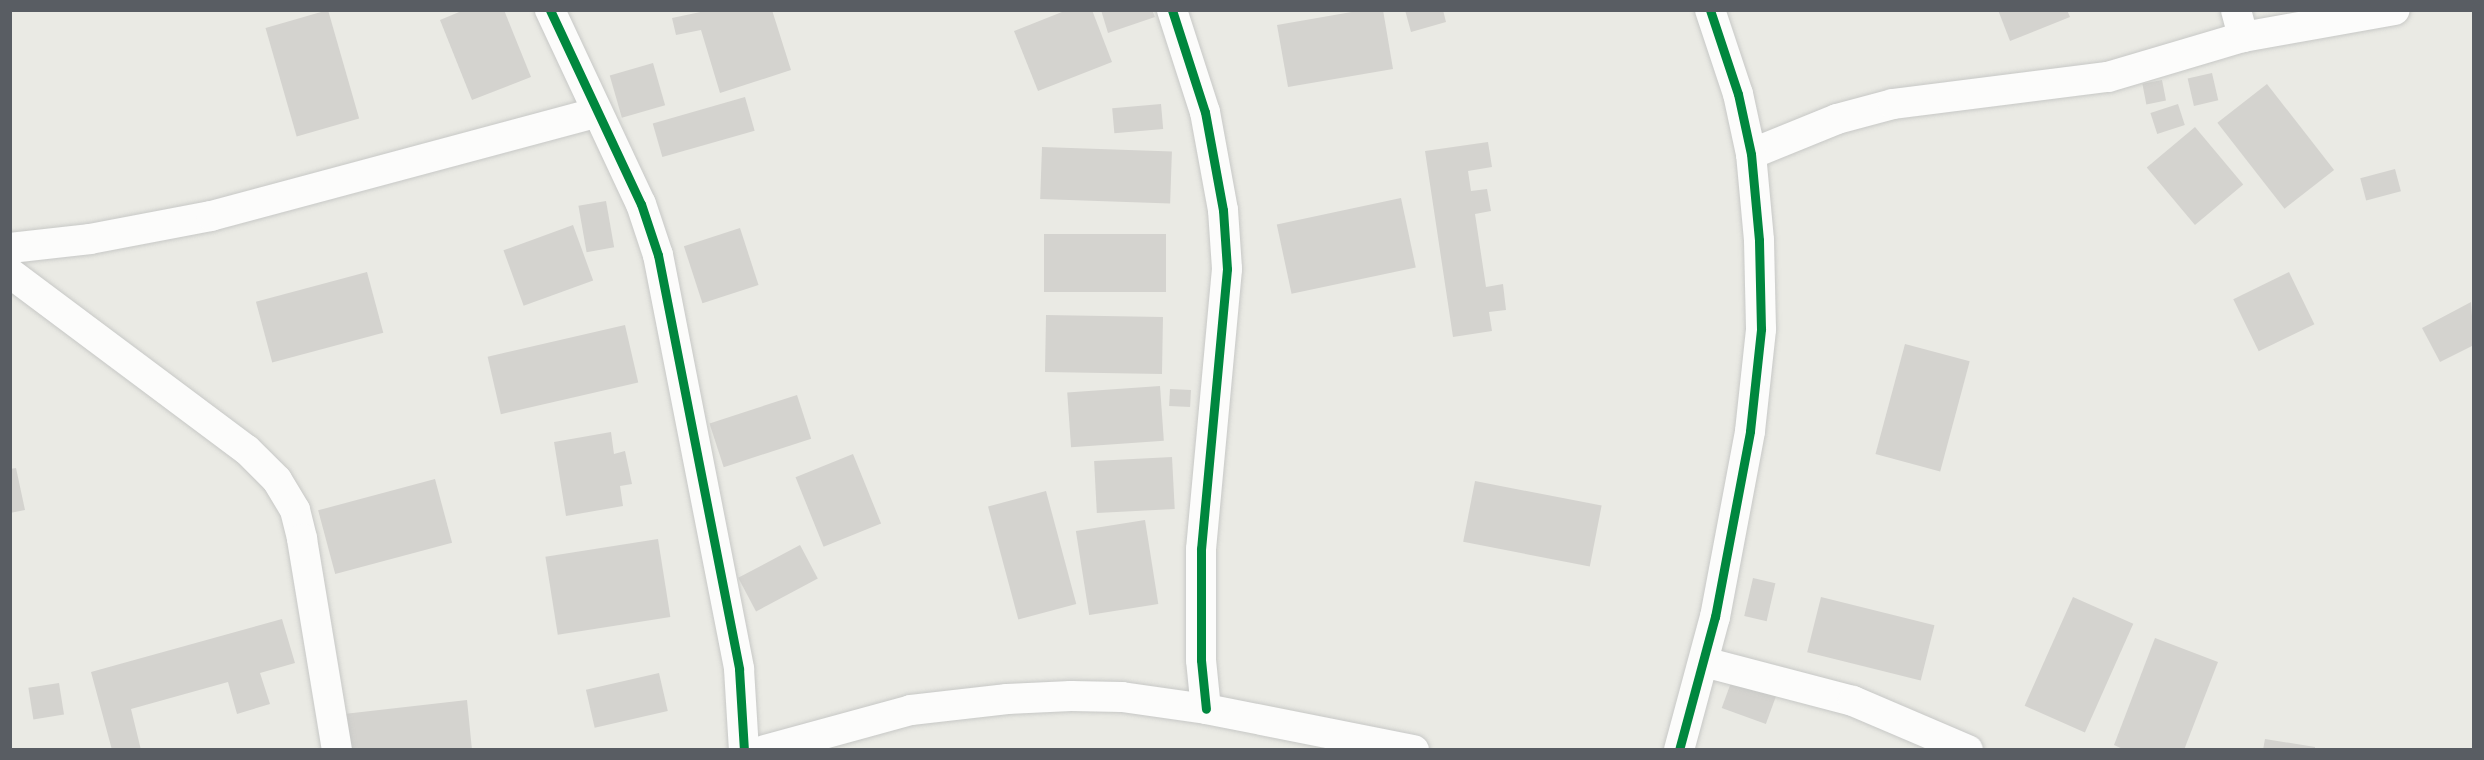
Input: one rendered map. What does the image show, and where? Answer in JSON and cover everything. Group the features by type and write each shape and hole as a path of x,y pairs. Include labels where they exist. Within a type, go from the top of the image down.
{"street":[{"path":"550,10 595,113 641,204 658,255 739,669 744,750"},
{"path":"1172,10 1204,112 1223,210 1227,269 1201,549 1201,660 1206,709"},
{"path":"1679,750 1704,662 1750,431 1761,329 1759,240 1751,154 1738,94 1710,10"},
{"path":"1751,154 1837,119 1893,104 2108,77 2240,24 2395,10"},
{"path":"10,248 90,239 211,216 595,113"},
{"path":"10,273 248,450 278,480 295,510 300,529 337,750"},
{"path":"1704,662 1853,701 1968,750"},
{"path":"765,750 910,710 1007,699 1122,697 1206,709 1414,750"}],"building":[{"path":"328,10 359,119 297,137 266,28"},
{"path":"464,10 504,10 531,77 472,100 440,20"},
{"path":"710,10 772,10 791,70 720,93 701,30 676,35 672,18"},
{"path":"1067,10 1092,10 1112,62 1038,91 1014,31"},
{"path":"1101,10 1152,10 1155,17 1108,33"},
{"path":"1363,10 1383,10 1393,69 1288,87 1277,25"},
{"path":"1405,10 1443,10 1446,22 1411,32"},
{"path":"1998,10 2067,10 2070,17 2010,41"},
{"path":"653,63 665,105 622,118 610,75"},
{"path":"2212,73 2218,100 2194,106 2188,79"},
{"path":"2162,80 2166,101 2146,104 2142,84"},
{"path":"2267,84 2334,170 2284,209 2217,123"},
{"path":"745,97 755,131 662,157 653,123"},
{"path":"1161,104 1163,129 1114,133 1112,108"},
{"path":"2178,104 2185,125 2157,134 2150,113"},
{"path":"2195,127 2243,184 2195,225 2147,167"},
{"path":"1488,142 1492,167 1468,171 1471,191 1487,189 1491,211 1475,214 1486,287 1503,284 1506,310 1489,312 1492,331 1453,337 1425,151"},
{"path":"1042,147 1172,152 1170,204 1040,199"},
{"path":"2395,169 2401,191 2366,201 2360,178"},
{"path":"1401,198 1416,267 1292,294 1277,224"},
{"path":"606,201 614,247 587,252 578,206"},
{"path":"573,225 593,280 524,306 503,250"},
{"path":"740,228 759,285 702,303 684,246"},
{"path":"1044,234 1166,234 1166,292 1044,292"},
{"path":"367,272 383,333 272,363 256,302"},
{"path":"2289,272 2314,324 2259,351 2233,299"},
{"path":"2471,302 2474,345 2440,362 2422,328"},
{"path":"1046,315 1163,317 1162,374 1045,372"},
{"path":"625,325 638,382 501,414 488,357"},
{"path":"1905,344 1970,361 1940,471 1875,454"},
{"path":"1160,386 1164,441 1071,447 1067,392"},
{"path":"1170,389 1191,390 1190,407 1169,406"},
{"path":"797,395 811,439 724,467 710,423"},
{"path":"611,432 614,454 625,451 632,484 620,486 623,506 566,516 554,442"},
{"path":"853,454 881,524 824,547 796,477"},
{"path":"1172,457 1175,509 1097,513 1094,461"},
{"path":"16,468 25,510 10,513 10,469"},
{"path":"435,479 452,543 335,574 318,510"},
{"path":"1475,481 1602,506 1590,566 1463,542"},
{"path":"1046,491 1076,604 1018,620 988,507"},
{"path":"1145,520 1158,604 1089,615 1076,531"},
{"path":"658,539 670,617 558,635 545,557"},
{"path":"800,545 818,579 756,611 738,578"},
{"path":"1753,578 1775,583 1767,621 1744,616"},
{"path":"1821,597 1935,625 1921,681 1807,652"},
{"path":"2073,597 2133,624 2085,733 2025,706"},
{"path":"282,619 295,663 260,673 270,704 237,714 228,682 131,709 141,750 112,750 91,672"},
{"path":"2155,638 2218,662 2184,750 2125,750 2114,745"},
{"path":"659,673 668,711 595,728 586,690"},
{"path":"1733,677 1777,693 1766,724 1722,708"},
{"path":"59,683 64,715 33,719 28,688"},
{"path":"467,700 472,750 347,750 344,714"},
{"path":"2265,739 2315,747 2315,750 2263,750"}],"cycle path":[{"path":"550,10 641,204 658,255 739,669 744,750"},
{"path":"1172,10 1205,112 1223,210 1227,269 1201,549 1201,660 1206,709"},
{"path":"1679,750 1715,617 1750,431 1761,329 1759,240 1751,154 1738,94 1710,10"}]}
